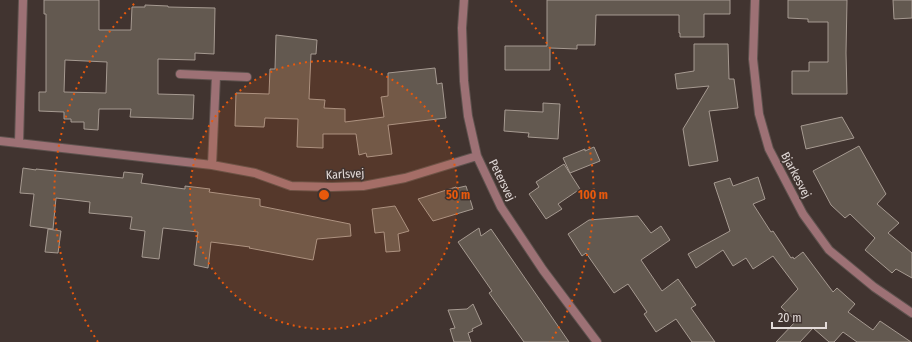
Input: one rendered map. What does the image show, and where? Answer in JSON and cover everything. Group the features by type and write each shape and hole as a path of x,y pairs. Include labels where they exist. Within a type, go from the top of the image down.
{"street":[{"path":"19,143 23,0"},
{"name":"Petersvej","path":"464,0 462,28 464,81 468,116 477,156 501,207 543,270 597,342"},
{"name":"Bjarkesvej","path":"755,0 753,59 759,114 769,149 803,214 829,250 874,287 912,313"},
{"path":"180,74 247,77"},
{"path":"212,165 216,76"},
{"name":"Karlsvej","path":"0,141 212,165 255,173 291,186 363,186 405,178 477,156"}],"building":[{"path":"44,0 99,0 99,30 131,30 132,7 145,7 145,5 215,8 214,54 195,53 195,60 158,59 158,94 194,95 193,119 130,117 131,109 99,109 98,130 84,129 84,122 71,122 71,119 64,119 64,112 39,111 39,92 46,92 46,14 44,14","holes":["65,60 107,62 106,93 64,92"]},
{"path":"547,0 730,0 730,14 704,14 704,37 680,37 679,15 596,15 595,45 577,45 577,49 550,48 550,70 505,70 505,46 547,46"},
{"path":"788,0 847,0 847,94 792,94 792,71 809,71 809,62 828,62 828,22 808,22 808,19 788,18"},
{"path":"893,0 912,0 912,18 894,19"},
{"path":"276,35 317,40 316,54 311,54 309,99 325,100 324,108 345,109 345,122 384,117 381,97 388,96 388,73 435,68 437,84 442,83 446,118 388,125 392,154 367,157 366,153 359,155 356,134 323,134 323,148 297,147 298,119 265,118 264,127 235,126 236,93 269,94 270,69 275,69"},
{"path":"694,44 728,44 729,79 734,79 738,108 709,111 718,161 689,166 683,129 709,86 677,89 675,74 694,71"},
{"path":"543,103 560,104 558,139 528,137 529,133 504,131 505,110 543,112"},
{"path":"842,117 854,138 806,149 801,126"},
{"path":"859,146 886,194 877,204 899,223 888,233 912,253 912,278 896,269 892,273 865,250 875,238 850,214 845,218 831,205 813,171"},
{"path":"594,147 600,161 570,173 563,158"},
{"path":"564,164 580,189 558,204 562,209 546,219 529,194 539,187 536,182"},
{"path":"23,168 123,178 124,172 143,174 141,183 185,189 185,186 210,189 209,192 260,199 260,206 350,224 351,236 317,239 313,260 249,248 250,247 211,242 208,268 194,265 198,232 163,228 159,259 142,257 145,231 130,229 132,217 89,213 90,202 56,198 53,229 30,226 34,194 20,193"},
{"path":"758,177 765,199 753,204 771,232 773,231 791,258 793,257 794,259 803,252 833,292 837,288 855,304 848,312 873,330 880,321 911,342 857,342 843,332 834,342 829,342 813,328 800,342 776,342 796,321 781,307 798,289 773,256 753,269 746,258 733,266 723,250 696,268 688,254 730,231 714,183 730,178 733,186"},
{"path":"466,186 473,209 433,221 418,199 456,187"},
{"path":"395,206 409,231 398,234 400,251 386,252 384,232 375,233 372,209"},
{"path":"638,216 651,233 661,226 670,240 641,260 662,291 678,279 696,305 691,308 715,342 692,342 676,319 656,332 644,314 647,312 628,284 614,293 586,253 582,256 568,234 589,220"},
{"path":"479,228 481,236 491,229 569,342 524,342 489,293 492,291 458,242"},
{"path":"48,229 61,231 58,253 45,252"},
{"path":"473,304 482,324 472,329 473,331 468,333 471,342 454,342 450,329 455,328 448,310 467,309"}]}
